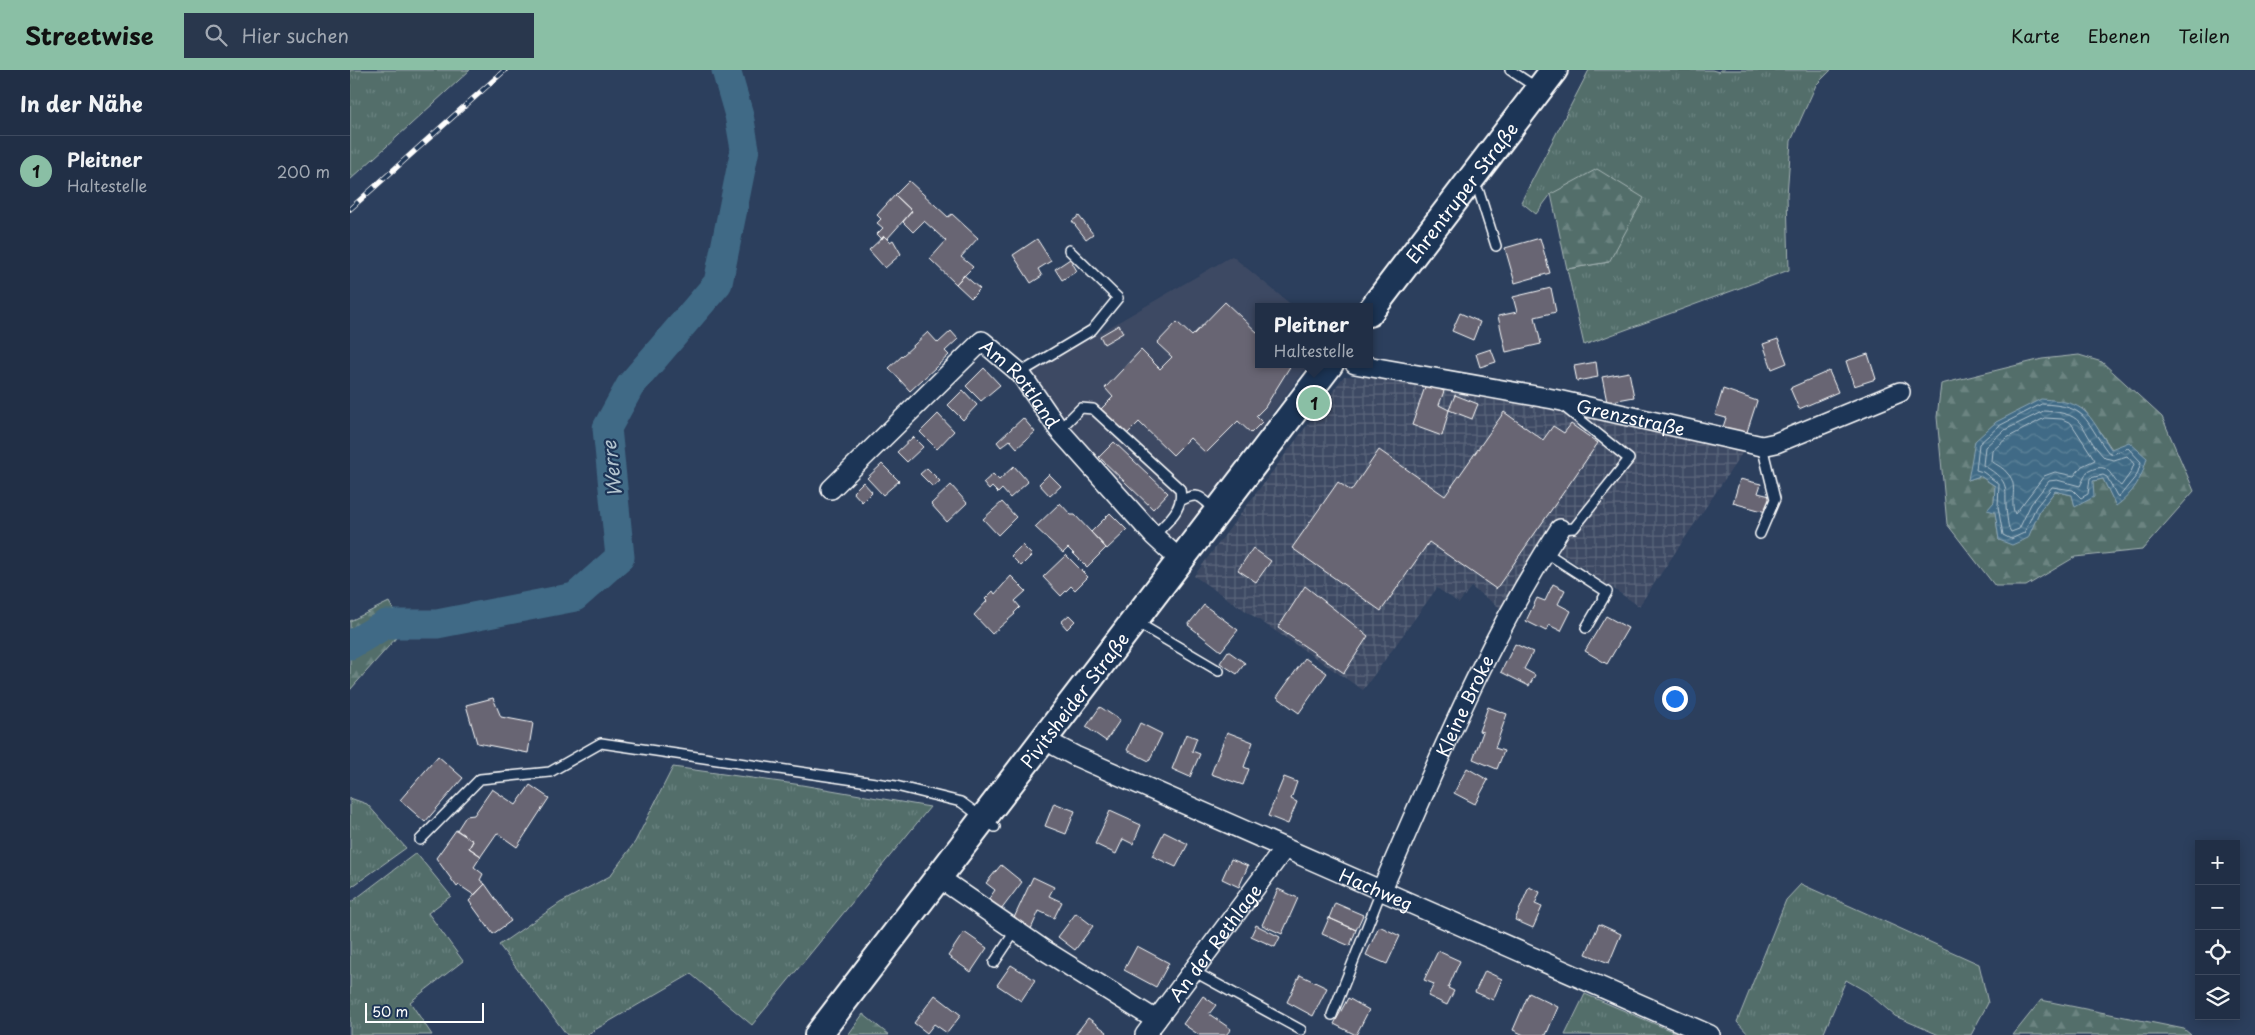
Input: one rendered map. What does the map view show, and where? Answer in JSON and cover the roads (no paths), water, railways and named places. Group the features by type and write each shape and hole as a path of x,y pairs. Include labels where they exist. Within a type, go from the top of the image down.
{"main road":[{"name":"Ehrentruper Straße","path":"1373,308 1547,80"},
{"name":"Pivitsheider Straße","path":"818,1035 938,877 988,823 1045,737 1134,620 1183,562 1217,512 1327,368"}],"street":[{"name":"Am Rottland","path":"831,489 982,341 1020,374 1059,430 1154,536 1183,562"},
{"name":"Grenzstraße","path":"1373,367 1553,399 1762,446 1776,443 1900,392"},
{"name":"Kleine Broke","path":"1382,889 1476,676 1545,552 1560,529"},
{"name":"Hachweg","path":"1045,737 1056,746 1075,756 1284,849 1382,889 1710,1035"},
{"name":"An der Rethlage","path":"1145,1035 1284,849"},
{"path":"938,877 1016,930 1156,1020"}],"lane":[{"path":"1510,70 1547,80"},
{"path":"1469,182 1479,192 1496,246"},
{"path":"1020,374 1092,330 1118,298 1068,250"},
{"path":"1553,399 1629,459 1574,528 1560,529"},
{"path":"1059,430 1080,408 1092,409 1180,489 1182,500"},
{"path":"1760,534 1775,500 1762,446"},
{"path":"1154,536 1178,508 1182,500 1192,494 1199,496 1217,512"},
{"path":"1545,552 1606,592 1586,628"},
{"path":"1134,620 1219,670"},
{"path":"420,840 480,779 550,772 601,743 896,786 961,802 988,823"},
{"path":"1332,1015 1382,889"},
{"path":"994,963 1016,930"},
{"path":"1193,971 1302,1030"}],"water":[{"path":"2041,399 2057,400 2078,406 2091,418 2111,449 2129,442 2147,458 2136,485 2116,506 2103,479 2093,481 2094,497 2075,507 2072,495 2055,491 2040,510 2028,538 2012,545 1999,540 1995,512 1987,510 1994,502 1995,486 1980,476 1968,480 1975,441 1996,422"}],"waterway":[{"name":"Werre","path":"350,645 386,624 437,624 575,597 620,557 607,428 630,386 718,283 745,149 739,115 726,70"}],"railway":[{"path":"350,209 505,70"}],"place":[{"name":"Pleitner","path":"1314,403"}]}
